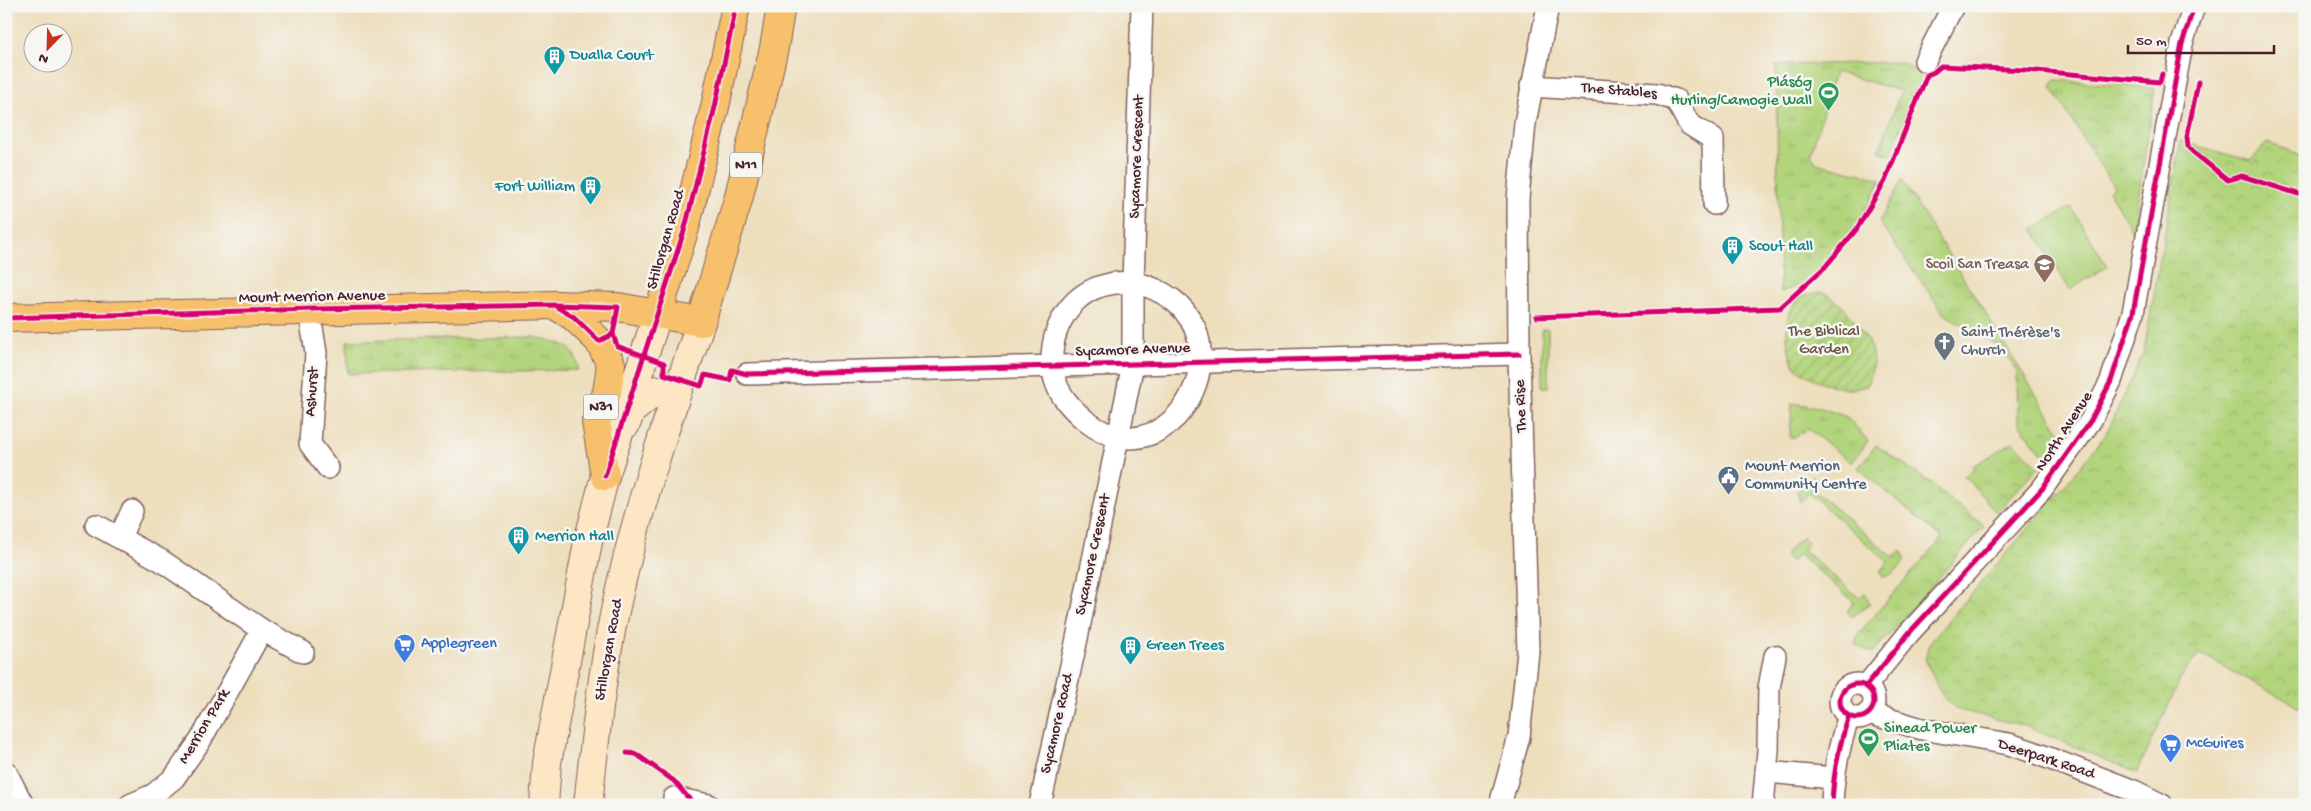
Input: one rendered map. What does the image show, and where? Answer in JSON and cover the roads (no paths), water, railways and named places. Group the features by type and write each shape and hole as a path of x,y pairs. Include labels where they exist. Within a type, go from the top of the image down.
{"highway":[{"name":"Stillorgan Road","path":"658,313 685,228 715,107 736,6"},
{"name":"Stillorgan Road","path":"701,322 738,200 774,48 780,6"},
{"name":"Mount Merrion Avenue","path":"6,318 313,309 555,305 618,307 701,322"},
{"name":"N31","path":"555,305 574,317 599,341 611,364 607,392 596,422 605,476"}],"main road":[{"name":"Stillorgan Road","path":"544,805 548,763 575,603 588,542 605,476 658,313"},
{"name":"Stillorgan Road","path":"588,805 597,724 616,606 646,488 701,322"},
{"path":"605,476 632,412 657,390 668,395 673,403"}],"street":[{"name":"Sycamore Crescent","path":"1076,643 1133,364 1133,282 1142,6"},
{"name":"The Rise","path":"1500,805 1519,737 1528,652 1519,354 1518,199 1525,123 1548,6"},
{"path":"1925,61 1954,6"},
{"name":"North Avenue","path":"1866,686 1909,633 2042,488 2091,420 2111,381 2132,313 2144,257 2165,130 2182,44 2194,6"},
{"name":"The Stables","path":"1531,86 1657,94 1676,100 1689,124 1713,139 1714,204"},
{"path":"1133,282 1152,287 1170,296 1184,310 1194,327 1200,349 1201,362 1198,377 1187,404 1176,418 1163,428 1142,436 1119,437 1098,430 1065,401 1055,382 1051,350 1057,327 1070,307 1088,292 1110,284 1133,282"},
{"name":"Ashurst","path":"313,309 312,328 316,353 310,444 328,468"},
{"name":"Sycamore Avenue","path":"747,374 1519,354"},
{"path":"120,537 132,511"},
{"path":"96,526 120,537 162,562 262,630 303,652"},
{"name":"Merrion Park","path":"130,805 153,796 174,778 200,741 262,630"},
{"name":"Sycamore Road","path":"1040,805 1076,643"},
{"path":"1763,805 1769,688 1775,656"},
{"path":"1832,805 1833,778 1837,755 1859,715 1874,699 1866,686 1852,684 1846,687 1841,694 1840,704 1859,715"},
{"name":"Deerpark Road","path":"1859,715 1922,729 2009,744 2134,791 2162,805"},
{"path":"6,772 23,805"},
{"path":"1766,772 1833,778"},
{"path":"674,798 709,805"}],"place":[{"name":"Dualla Court","path":"554,75"},
{"name":"Plásóg Hurling/Camogie Wall","path":"1828,111"},
{"name":"Fort William","path":"591,206"},
{"name":"Scout Hall","path":"1733,266"},
{"name":"Scoil San Treasa","path":"2045,284"},
{"name":"Saint Thérèse's Church","path":"1945,361"},
{"name":"Mount Merrion Community Centre","path":"1729,495"},
{"name":"Merrion Hall","path":"519,556"},
{"name":"Applegreen","path":"405,663"},
{"name":"Green Trees","path":"1130,665"},
{"name":"Sinead Power Pliates","path":"1868,757"},
{"name":"McGuires","path":"2170,763"}],"park label":[{"name":"The Biblical Garden","path":"1824,341"}]}
